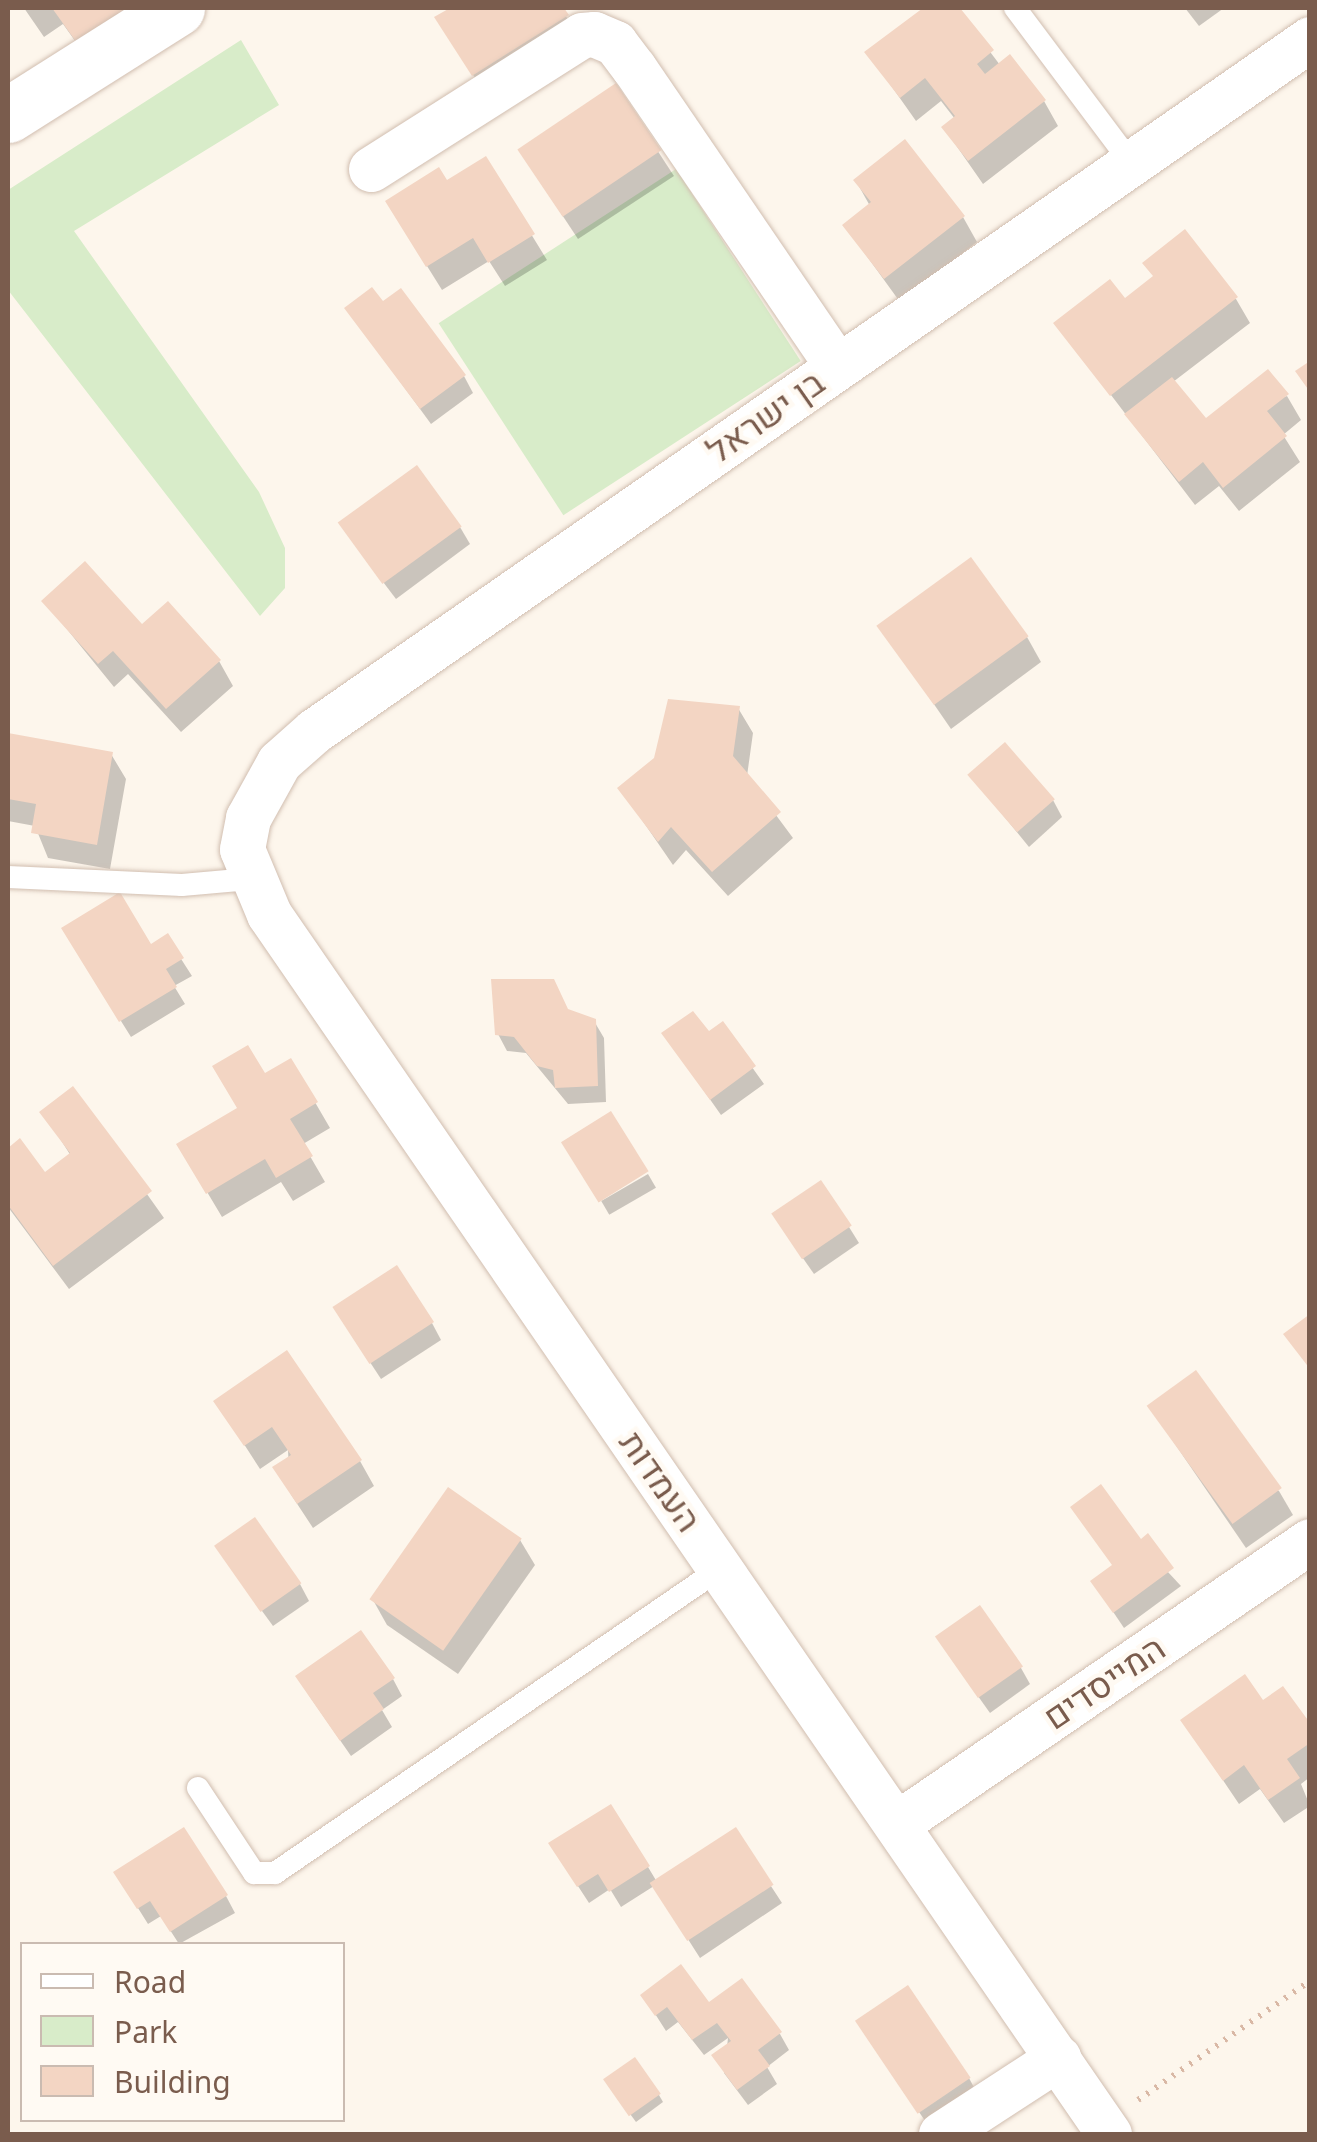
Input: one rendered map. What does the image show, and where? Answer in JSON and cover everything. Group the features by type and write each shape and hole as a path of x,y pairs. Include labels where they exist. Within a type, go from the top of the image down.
{"street":[{"path":"8,115 177,8"},
{"path":"370,169 582,35 594,34 614,43 634,68 836,366"},
{"name":"בן ישראל","path":"248,818 280,762 314,731 1310,39"},
{"name":"העמדות","path":"248,818 242,849 250,880 1106,2130"},
{"name":"המייסדים","path":"898,1823 1310,1541"},
{"path":"940,2134 1058,2058"}],"lane":[{"path":"1015,8 1130,161"},
{"path":"8,878 182,885 250,880"},
{"path":"198,1788 254,1873 275,1873 721,1568"}],"path":[{"path":"1106,2130 1310,1981"}],"green space":[{"path":"241,40 279,105 74,231 259,492 285,548 285,588 260,616 8,290 8,190"},
{"path":"676,169 801,361 563,515 439,323"}],"building":[{"path":"52,8 127,8 77,43"},
{"path":"450,8 564,8 569,15 472,76 434,17"},
{"path":"923,8 960,8 994,50 977,64 985,74 1010,54 1046,100 968,161 941,127 955,116 925,78 900,98 864,52"},
{"path":"616,83 661,150 563,217 517,150"},
{"path":"905,139 965,216 884,279 842,225 871,202 853,180"},
{"path":"486,156 535,234 488,263 473,238 426,267 385,201 439,167 447,180"},
{"path":"1185,229 1238,297 1110,396 1053,323 1110,279 1125,298 1153,276 1142,263"},
{"path":"372,287 383,301 401,288 466,375 420,409 344,308"},
{"path":"1310,361 1310,392 1295,371"},
{"path":"1268,369 1289,394 1267,411 1287,436 1223,488 1203,462 1179,482 1124,414 1172,377 1206,418"},
{"path":"417,465 462,526 382,584 338,523"},
{"path":"971,557 1029,636 934,705 876,626"},
{"path":"85,561 142,624 168,601 221,660 166,709 113,651 98,664 41,601"},
{"path":"668,699 740,706 733,756 781,812 712,872 671,827 658,842 617,788 654,758"},
{"path":"8,733 113,752 97,845 31,833 36,804 8,799"},
{"path":"1005,742 1055,799 1017,832 967,775"},
{"path":"120,892 151,944 168,933 184,958 166,969 177,987 119,1022 61,928"},
{"path":"491,979 554,979 568,1009 596,1019 598,1086 555,1088 553,1070 537,1066 514,1037 495,1035"},
{"path":"693,1011 709,1031 723,1021 756,1066 710,1100 661,1033"},
{"path":"248,1045 265,1073 291,1058 318,1102 290,1119 313,1156 276,1178 265,1159 206,1194 176,1144 237,1108 212,1066"},
{"path":"73,1086 152,1191 53,1266 8,1205 8,1148 20,1138 45,1172 70,1153 39,1112"},
{"path":"611,1111 649,1171 599,1202 561,1142"},
{"path":"821,1180 852,1226 802,1259 771,1214"},
{"path":"397,1265 434,1322 369,1364 332,1307"},
{"path":"1310,1314 1310,1369 1283,1334"},
{"path":"287,1350 362,1460 297,1504 272,1467 291,1455 272,1427 244,1446 213,1401"},
{"path":"1196,1370 1282,1488 1232,1524 1147,1406"},
{"path":"1101,1484 1141,1539 1148,1533 1174,1568 1113,1613 1090,1581 1112,1565 1070,1507"},
{"path":"448,1487 522,1539 443,1651 369,1599"},
{"path":"255,1517 301,1583 261,1612 214,1546"},
{"path":"980,1605 1023,1666 978,1698 935,1637"},
{"path":"361,1630 395,1678 373,1693 384,1709 340,1741 295,1676"},
{"path":"1245,1674 1263,1700 1283,1686 1310,1723 1310,1743 1287,1759 1300,1778 1268,1800 1244,1765 1223,1781 1180,1720"},
{"path":"611,1804 650,1866 609,1892 598,1874 577,1887 548,1843"},
{"path":"184,1827 228,1895 170,1932 150,1901 137,1909 113,1872"},
{"path":"736,1827 774,1885 687,1941 650,1883"},
{"path":"681,1964 709,2002 742,1978 782,2032 758,2050 770,2066 737,2090 711,2055 731,2041 717,2023 692,2040 667,2007 655,2016 640,1995"},
{"path":"908,1985 971,2078 918,2114 855,2021"},
{"path":"635,2057 661,2094 629,2116 603,2079"}]}
